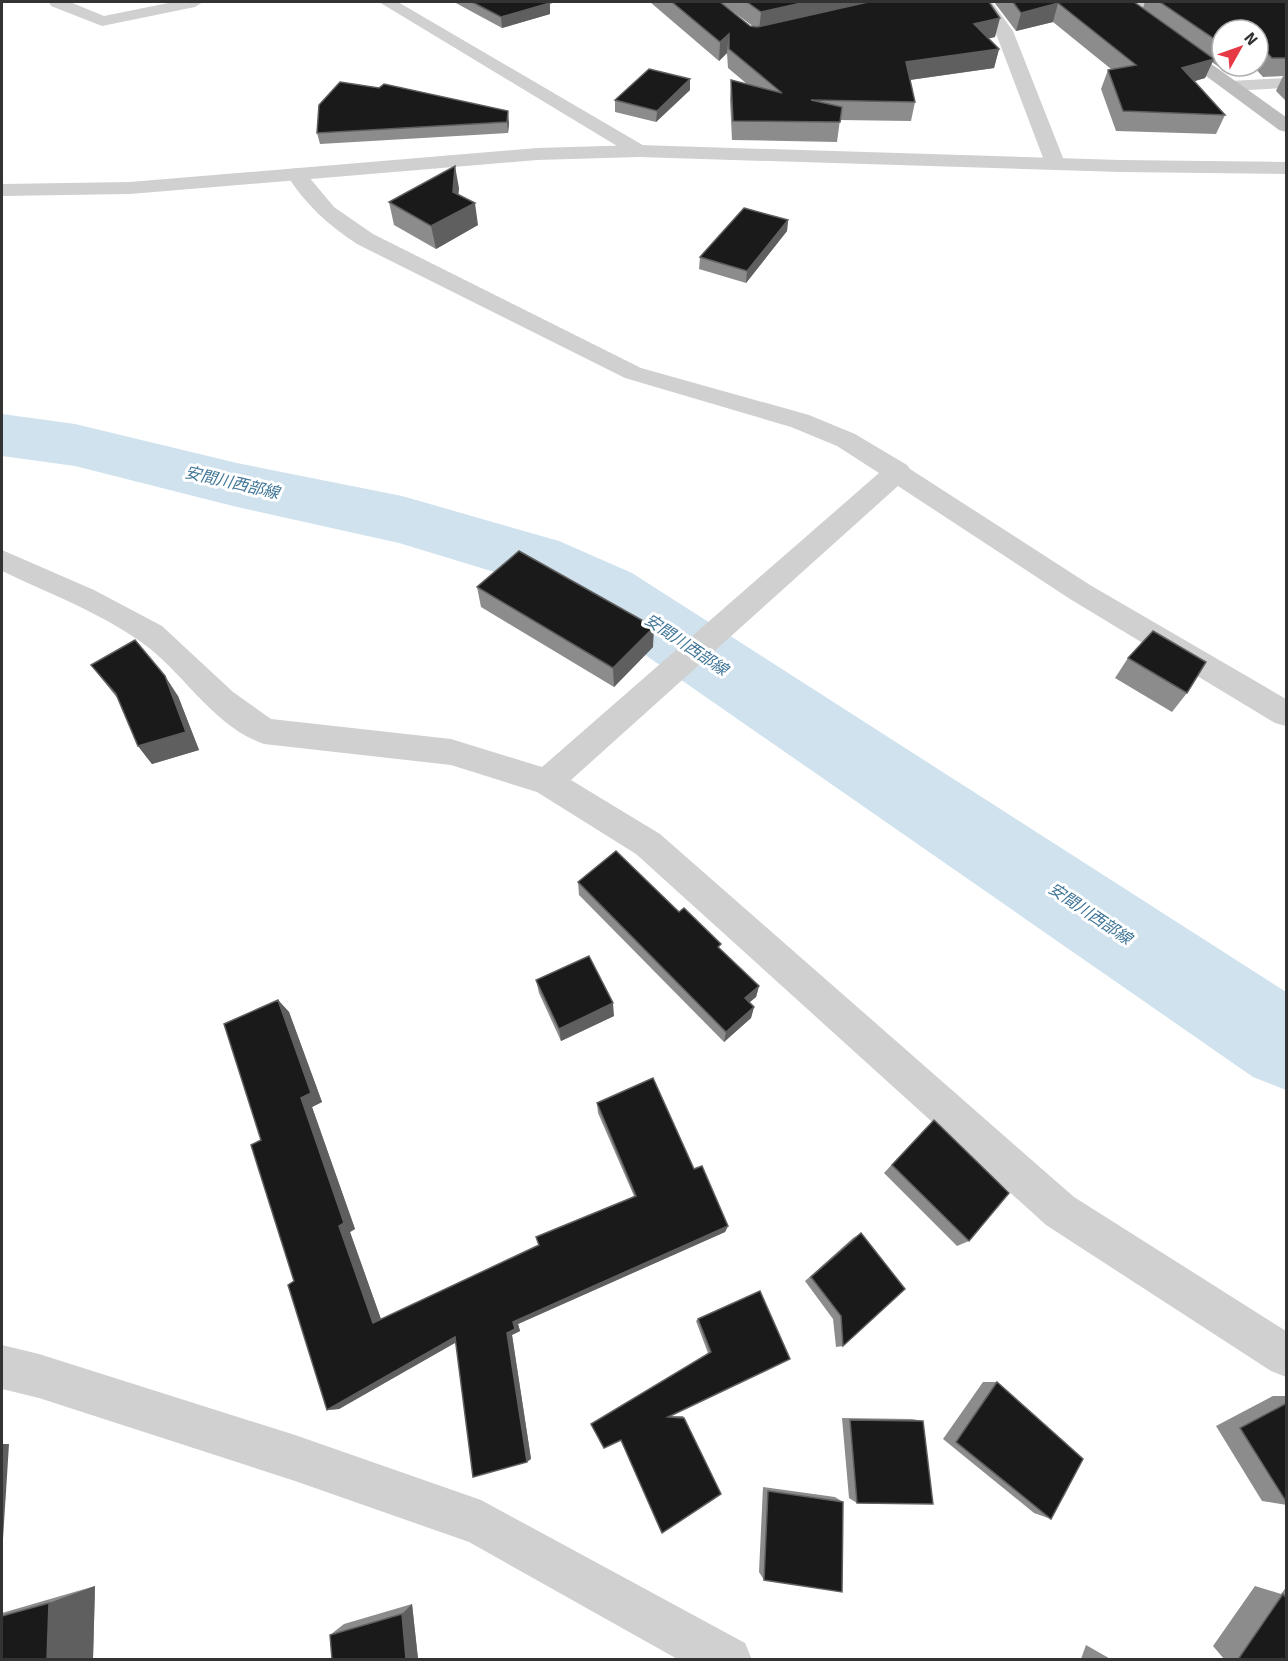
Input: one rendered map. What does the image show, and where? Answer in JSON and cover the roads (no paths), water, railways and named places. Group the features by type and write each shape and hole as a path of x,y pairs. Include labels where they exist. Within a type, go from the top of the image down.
{"main road":[{"path":"1117,3 1287,126"}],"street":[{"path":"57,2 102,21 195,2"},
{"path":"387,2 639,151"},
{"path":"984,2 1004,31 1055,163"},
{"path":"1117,3 1153,2"},
{"path":"1230,86 1287,83"},
{"path":"2,190 130,188 537,154 639,151 1287,168"},
{"path":"296,174 307,193 333,220 365,239 633,373 800,421 846,440 898,471 1080,592 1287,714"},
{"path":"547,782 691,652 898,471"},
{"path":"2,560 84,597 152,634 222,701 264,731 451,752 547,782 648,844 1060,1211 1287,1356"},
{"path":"2,1367 295,1458 481,1523 728,1659"}],"waterway":[{"name":"安間川西部線","path":"2,435 75,445 237,485 402,520 535,559 607,592 1286,1045"}]}
